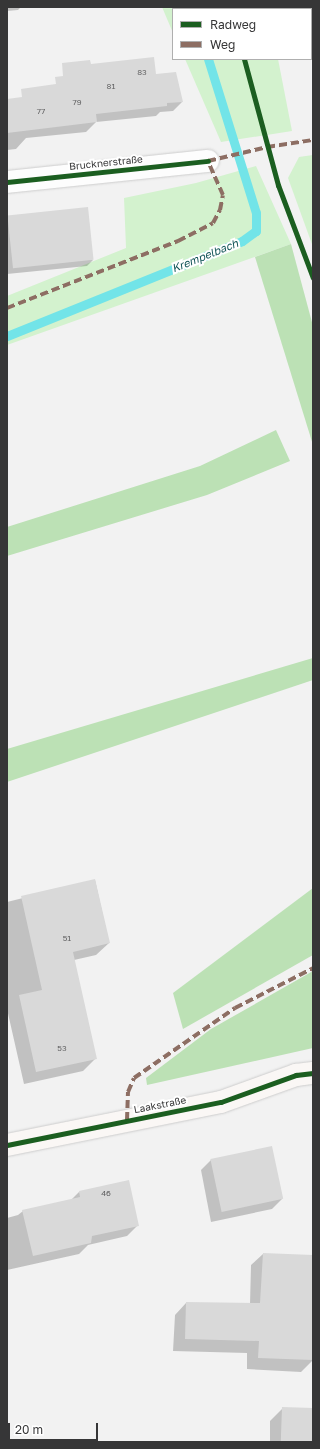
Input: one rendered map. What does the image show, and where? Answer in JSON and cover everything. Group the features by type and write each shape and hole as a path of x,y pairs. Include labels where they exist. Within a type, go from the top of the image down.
{"street":[{"name":"Brucknerstraße","path":"7,182 208,161"},
{"name":"Laakstraße","path":"7,1145 221,1102 296,1075 313,1073"}],"green space":[{"path":"162,7 268,8 172,8 172,31"},
{"path":"185,60 278,60 292,131 221,142"},
{"path":"313,155 313,247 288,178 299,157"},
{"path":"256,166 291,244 7,345 7,296 126,248 124,198 196,183"},
{"path":"291,244 313,326 313,445 255,257"},
{"path":"276,430 290,461 207,495 7,556 7,527 200,466"},
{"path":"313,658 313,680 7,782 7,749"},
{"path":"313,888 313,955 183,1029 173,993"},
{"path":"313,971 313,1048 147,1085 146,1078 211,1029"}],"building":[{"path":"154,57 156,74 176,72 183,102 167,103 167,106 96,114 97,122 7,133 7,99 22,97 21,89 56,84 55,77 63,76 62,63 90,60 91,64"},
{"path":"88,207 94,260 13,268 7,215"},
{"path":"95,879 110,943 73,952 97,1059 36,1072 19,995 42,990 21,896"},
{"path":"272,1146 283,1199 222,1212 210,1159"},
{"path":"129,1180 139,1226 92,1236 91,1243 33,1256 22,1210 80,1197 79,1191"},
{"path":"263,1253 313,1255 313,1360 258,1358 259,1341 185,1339 186,1302 260,1303"},
{"path":"282,1407 313,1408 312,1442 281,1442"}],"waterway":[{"name":"Krempelbach","path":"7,336 242,241 256,231 256,213 208,60"}],"marked path":[{"path":"7,308 178,241 213,223 220,210 223,195 208,161 267,147 313,140"},
{"path":"127,1120 128,1092 134,1078 235,1008 313,968"}],"cycle path":[{"path":"244,60 278,185 313,278"},
{"path":"7,182 208,161"},
{"path":"7,1145 221,1102 296,1075 313,1073"}]}
